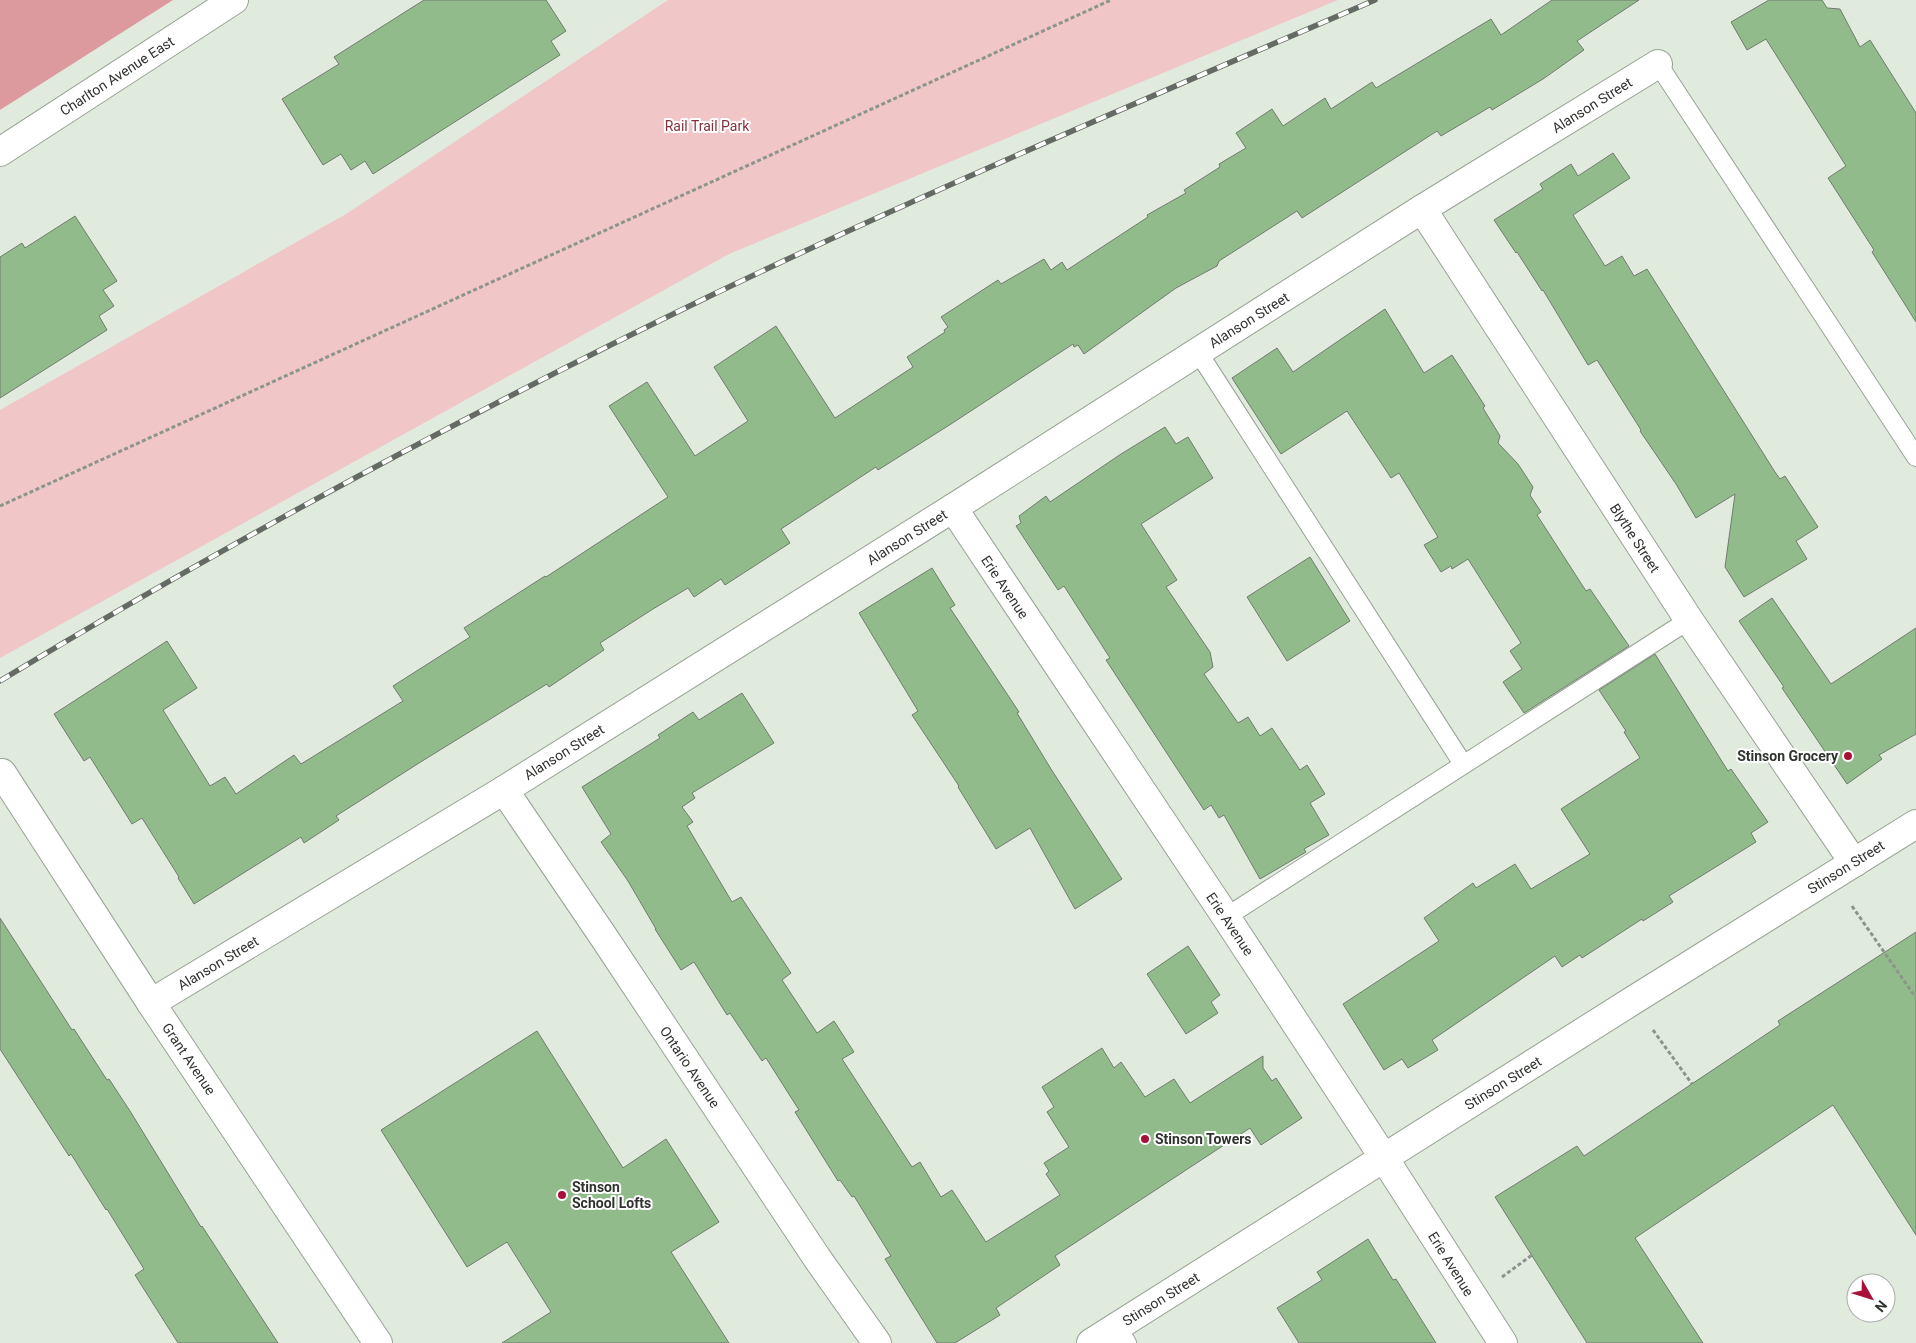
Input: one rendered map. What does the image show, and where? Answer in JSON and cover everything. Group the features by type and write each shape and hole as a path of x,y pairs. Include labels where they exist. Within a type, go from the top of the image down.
{"street":[{"name":"Charlton Avenue East","path":"0,152 234,0"},
{"name":"Alanson Street","path":"151,1003 504,790 953,508 1422,209 1658,64"},
{"name":"Blythe Street","path":"1422,209 1688,620 1843,870"},
{"name":"Erie Avenue","path":"953,508 1226,917 1503,1343"},
{"name":"Grant Avenue","path":"2,773 151,1003 378,1343"},
{"name":"Ontario Avenue","path":"504,790 817,1258 877,1343"},
{"name":"Stinson Street","path":"1091,1343 1122,1335 1384,1158 1916,824"}],"lane":[{"path":"1658,64 1916,457"},
{"path":"1198,352 1463,764"},
{"path":"1226,917 1688,620"}],"path":[{"path":"0,506 1111,0"},
{"path":"1843,870 1916,998"},
{"path":"1632,1001 1692,1084"}],"green space":[{"name":"Rail Trail Park","path":"668,0 1338,0 729,254 0,658 0,410 346,214"}],"shaded area":[{"path":"0,0 173,0 0,110"}],"building":[{"path":"424,0 546,0 566,31 551,41 560,55 373,174 365,161 351,170 341,154 323,165 282,99 339,64 334,57"},
{"path":"1552,0 1639,0 1577,41 1584,50 1543,79 1492,110 1490,107 1441,136 1437,131 1302,218 1297,211 1219,261 1217,266 1176,288 1084,354 1078,345 1074,347 1073,344 951,424 878,470 876,467 781,529 790,543 725,585 721,579 694,597 688,588 653,609 600,643 604,650 549,687 547,684 419,763 336,816 339,820 304,843 301,837 194,904 142,818 132,824 90,757 84,761 54,714 167,641 197,688 163,710 210,786 225,777 236,794 294,755 301,764 403,701 393,686 470,637 464,628 668,497 609,406 647,382 695,456 748,421 714,367 776,326 835,418 913,367 907,357 945,332 944,330 948,327 941,317 998,280 1001,284 1044,259 1051,270 1062,262 1067,270 1148,217 1147,215 1186,193 1184,190 1220,167 1219,164 1246,148 1236,133 1272,109 1283,126 1325,98 1331,109 1372,82 1376,88 1491,19 1501,35"},
{"path":"1769,0 1822,0 1827,8 1840,9 1860,47 1870,40 1916,113 1916,322 1872,252 1874,250 1828,178 1846,166 1766,39 1747,50 1731,22"},
{"path":"1613,153 1630,178 1573,215 1605,266 1622,256 1634,276 1647,269 1775,472 1780,479 1785,476 1818,527 1796,541 1807,559 1744,597 1725,567 1735,494 1696,518 1597,360 1588,365 1543,290 1494,220 1543,189 1540,184 1571,164 1578,176"},
{"path":"75,216 117,281 103,290 114,306 99,316 107,330 0,398 0,257 22,243 25,248"},
{"path":"1385,309 1424,373 1452,355 1485,406 1483,408 1500,436 1498,443 1518,464 1533,487 1530,495 1541,512 1537,515 1586,591 1590,589 1629,646 1524,713 1503,682 1522,669 1510,651 1521,643 1468,559 1452,569 1451,566 1441,572 1424,545 1438,537 1399,473 1391,478 1347,411 1281,454 1232,378 1277,348 1293,372"},
{"path":"1165,427 1176,444 1188,437 1213,478 1141,524 1177,580 1166,587 1210,652 1213,667 1204,674 1238,723 1248,717 1260,736 1272,728 1300,770 1307,765 1325,794 1310,803 1329,835 1304,849 1306,852 1260,879 1224,815 1219,818 1211,805 1204,810 1106,660 1110,658 1064,586 1058,590 1016,526 1021,523 1019,516 1046,496 1050,502"},
{"path":"1310,557 1350,621 1287,661 1247,597"},
{"path":"932,568 955,605 950,608 1019,712 1017,713 1051,769 1122,879 1075,909 1030,828 996,849 959,786 912,715 918,711 859,613"},
{"path":"1772,598 1831,684 1916,628 1916,734 1879,755 1882,759 1847,784 1739,621"},
{"path":"1655,654 1728,771 1731,769 1768,822 1751,833 1756,842 1669,896 1673,902 1643,921 1642,919 1582,958 1580,955 1562,967 1555,956 1432,1040 1438,1050 1408,1068 1402,1059 1384,1070 1343,1004 1439,941 1424,918 1473,883 1476,888 1515,864 1531,889 1590,854 1561,809 1640,758 1624,732 1626,731 1599,690"},
{"path":"742,693 774,743 692,793 695,798 682,807 693,822 687,826 732,902 741,897 791,973 782,980 817,1033 834,1021 854,1052 842,1059 912,1167 920,1162 941,1197 952,1190 986,1242 1060,1195 1046,1174 1049,1171 1044,1163 1069,1147 1047,1112 1054,1107 1042,1087 1102,1048 1114,1068 1121,1062 1145,1097 1174,1079 1190,1103 1263,1056 1263,1068 1272,1081 1276,1078 1302,1118 1261,1145 1250,1128 1055,1256 1060,1265 996,1308 1000,1315 955,1343 937,1343 885,1259 891,1256 854,1196 852,1197 840,1180 838,1181 795,1112 799,1110 766,1058 762,1061 730,1013 727,1015 694,962 681,970 628,881 601,842 611,834 582,787 660,738 658,735 693,712 699,720"},
{"path":"0,918 72,1030 74,1029 107,1080 109,1079 130,1111 201,1227 278,1343 178,1343 135,1275 144,1269 71,1154 69,1156 0,1049"},
{"path":"1916,932 1916,1235 1833,1105 1635,1238 1703,1343 1587,1343 1495,1197 1577,1146 1584,1156 1780,1025 1778,1021"},
{"path":"1188,946 1220,995 1211,1002 1218,1013 1186,1034 1147,974"},
{"name":"Stinson School Lofts","path":"537,1031 623,1168 666,1139 719,1222 671,1252 729,1343 502,1343 551,1312 507,1242 467,1267 381,1130"},
{"path":"1368,1239 1393,1280 1396,1279 1436,1343 1299,1343 1277,1308 1322,1280 1317,1272"}],"railway":[{"path":"0,681 263,528 441,432 621,340 876,218 1375,0"}],"place":[{"name":"Stinson Grocery","path":"1848,756"},
{"name":"Stinson Towers","path":"1145,1139"},
{"name":"Stinson School Lofts","path":"562,1195"}]}
